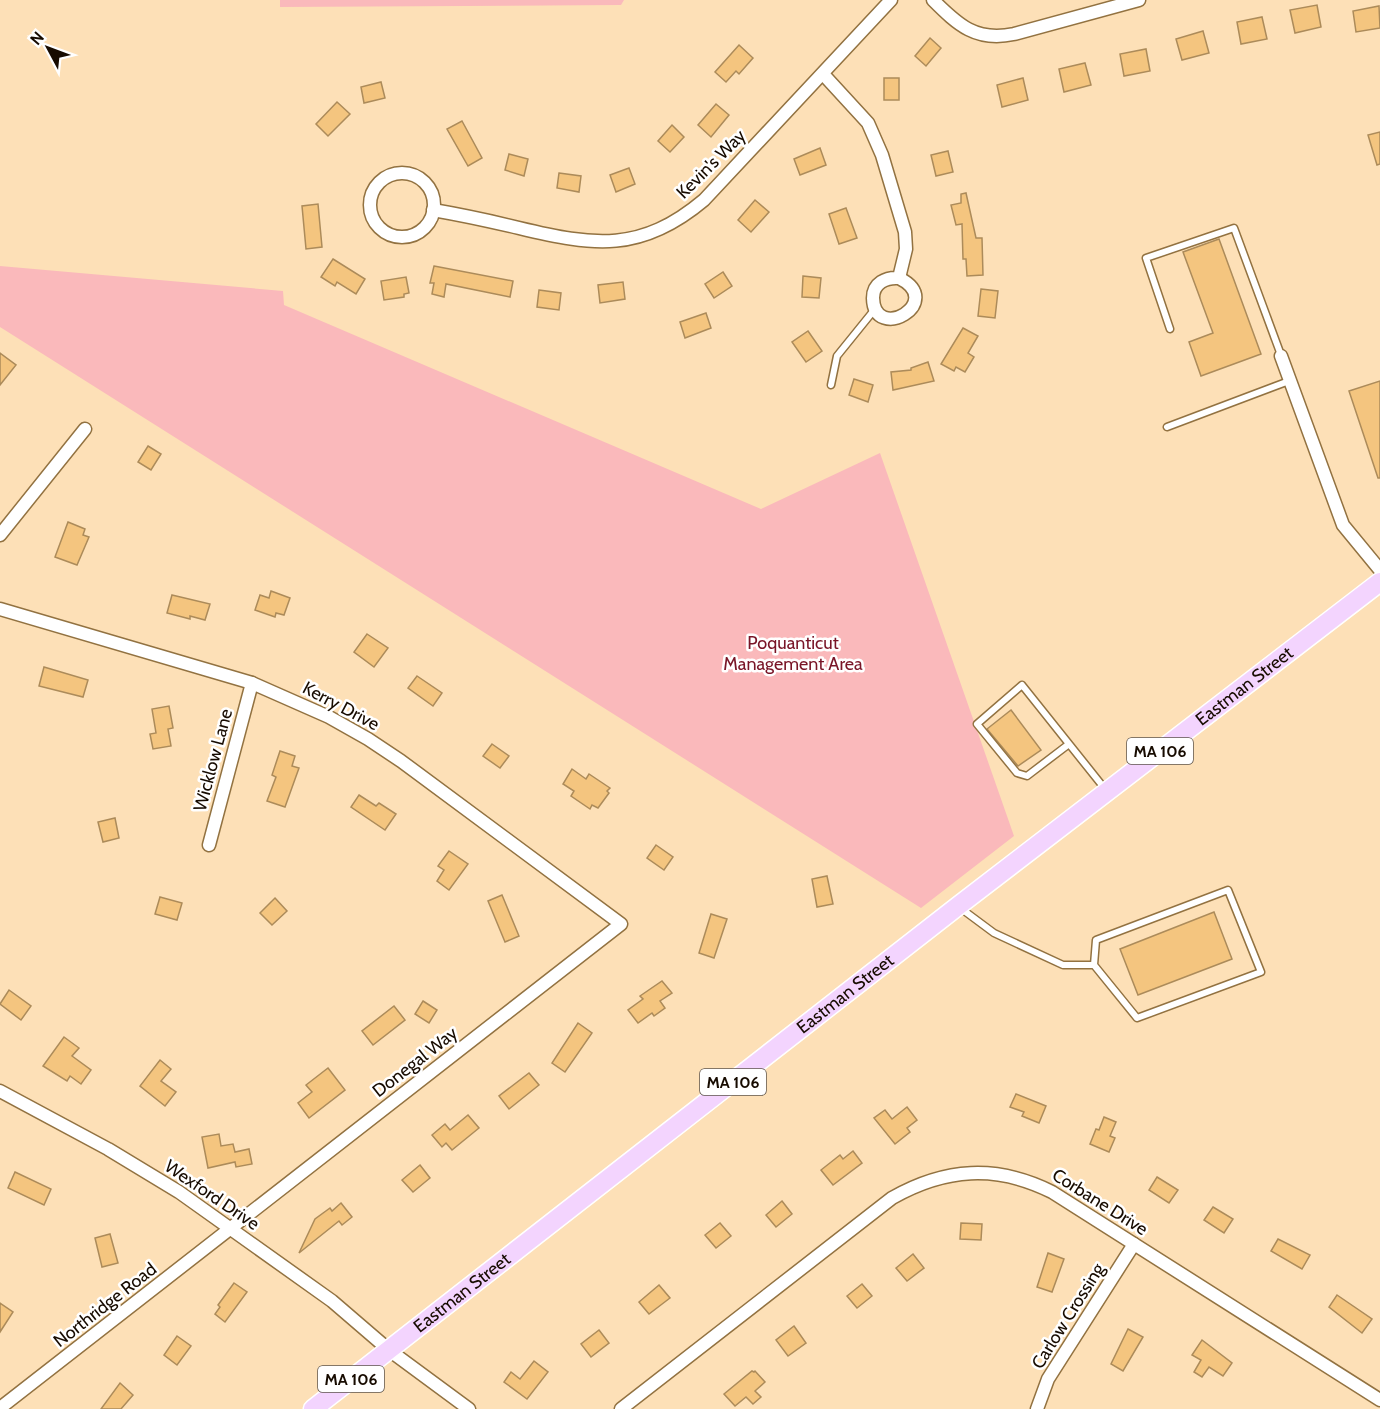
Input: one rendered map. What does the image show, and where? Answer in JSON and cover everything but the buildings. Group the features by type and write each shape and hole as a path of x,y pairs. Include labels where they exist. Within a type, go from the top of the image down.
{"main road":[{"name":"Eastman Street","path":"313,1409 958,906 1380,582"}],"street":[{"name":"Kevin's Way","path":"433,210 575,241 610,242 646,235 665,227 687,214 704,200 891,0"},
{"path":"933,0 959,24 980,35 995,36 1014,34 1139,0"},
{"path":"823,74 868,123 882,155 905,232 906,249 899,278"},
{"path":"394,174 414,175 430,189 433,210 423,228 414,234 403,237 393,235 383,231 371,214 372,193 377,184 394,174"},
{"path":"899,278 906,281 914,292 913,305 905,315 893,319 880,314 876,309 873,295 875,289 886,279 899,278"},
{"path":"1281,356 1343,525 1380,570"},
{"path":"0,535 85,429"},
{"name":"Kerry Drive","path":"0,609 252,683 329,717 368,739 621,924"},
{"name":"Wicklow Lane","path":"209,845 252,683"},
{"name":"Donegal Way","path":"231,1229 621,924"},
{"name":"Wexford Drive","path":"0,1091 108,1149 179,1192 332,1301 389,1350 469,1409"},
{"name":"Corbane Drive","path":"621,1409 892,1198 926,1181 945,1175 964,1173 1003,1176 1034,1183 1052,1192 1380,1400"},
{"name":"Northridge Road","path":"0,1408 231,1229"},
{"name":"Carlow Crossing","path":"1036,1409 1048,1379 1134,1244"}],"lane":[{"path":"1170,329 1146,258 1234,228 1281,356"},
{"path":"831,385 837,356 876,309"},
{"path":"1167,427 1290,380"},
{"path":"1069,744 1027,776 1017,773 977,724 1022,685 1069,744 1107,792"},
{"path":"1228,890 1261,972 1137,1018 1094,965 1096,940 1228,890"},
{"path":"958,906 994,933 1063,966 1094,965"}],"green space":[{"path":"280,0 624,0 621,5 280,7"},
{"name":"Poquanticut Management Area","path":"0,266 283,291 284,305 761,509 880,453 1014,836 921,908 0,327"}]}
